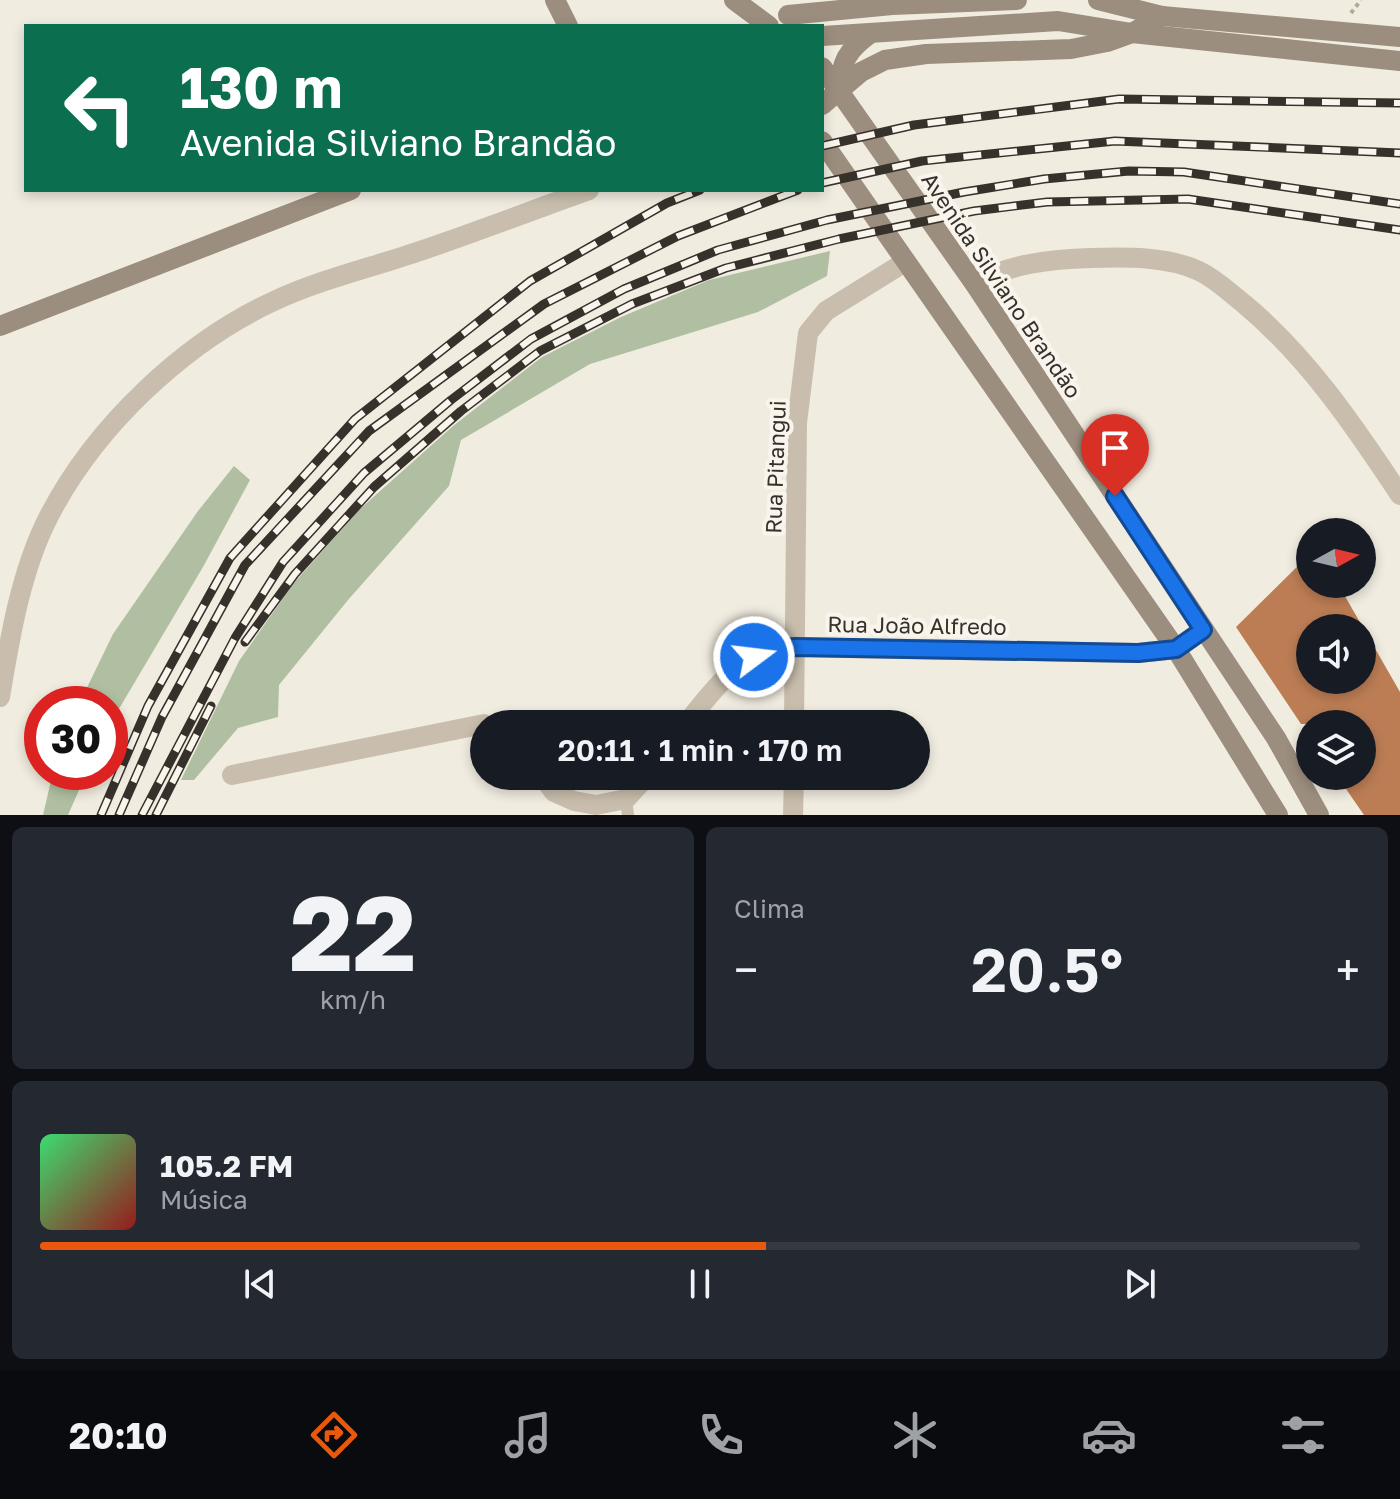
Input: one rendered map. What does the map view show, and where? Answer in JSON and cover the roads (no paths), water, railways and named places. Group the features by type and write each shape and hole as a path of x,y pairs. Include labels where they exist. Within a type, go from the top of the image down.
{"main road":[{"path":"555,0 567,24"},
{"path":"732,0 745,24"},
{"path":"732,0 766,24"},
{"path":"788,10 1017,0"},
{"path":"1071,49 1086,0"},
{"path":"1098,0 1130,3 1162,16 1400,37"},
{"path":"824,103 861,72 885,60 909,56 1071,49 1132,33 1162,16"},
{"path":"824,36 1058,21 1132,33 1400,61"},
{"path":"838,91 842,62 857,42 871,33"},
{"name":"Avenida Silviano Brandão","path":"824,70 974,283 1276,738 1319,815"},
{"path":"824,144 1176,649 1278,815"},
{"path":"0,326 346,192"}],"street":[{"path":"0,697 27,577 49,516 83,462 146,387 226,327 274,300 583,192"},
{"path":"974,283 1000,270 1067,258 1170,261 1199,271 1258,316 1299,357 1364,440 1400,495"},
{"name":"Rua Pitangui","path":"794,710 797,423 808,333 826,311 905,262"},
{"path":"1176,649 1203,630"},
{"name":"Rua João Alfredo","path":"697,710 712,691 746,662 772,648 1138,653 1176,649"},
{"path":"232,775 470,727"},
{"path":"552,790 574,801 627,807 638,790"},
{"path":"793,815 794,790"}],"railway":[{"path":"824,146 914,125 1119,99 1400,103"},
{"path":"824,183 922,161 1115,141 1400,153"},
{"path":"142,815 235,638 283,562 364,473 451,400 531,339 624,289 718,250 827,220 1044,179 1129,171 1184,172 1400,204"},
{"path":"101,815 148,706 230,558 355,419 530,281 667,203 695,192"},
{"path":"119,815 162,717 245,565 369,431 544,304 678,236 793,192"},
{"path":"245,642 295,574 374,487 461,411 540,351 632,304 726,268 839,239 974,211 1047,202 1188,199 1400,230"},
{"path":"156,815 211,706"}]}
